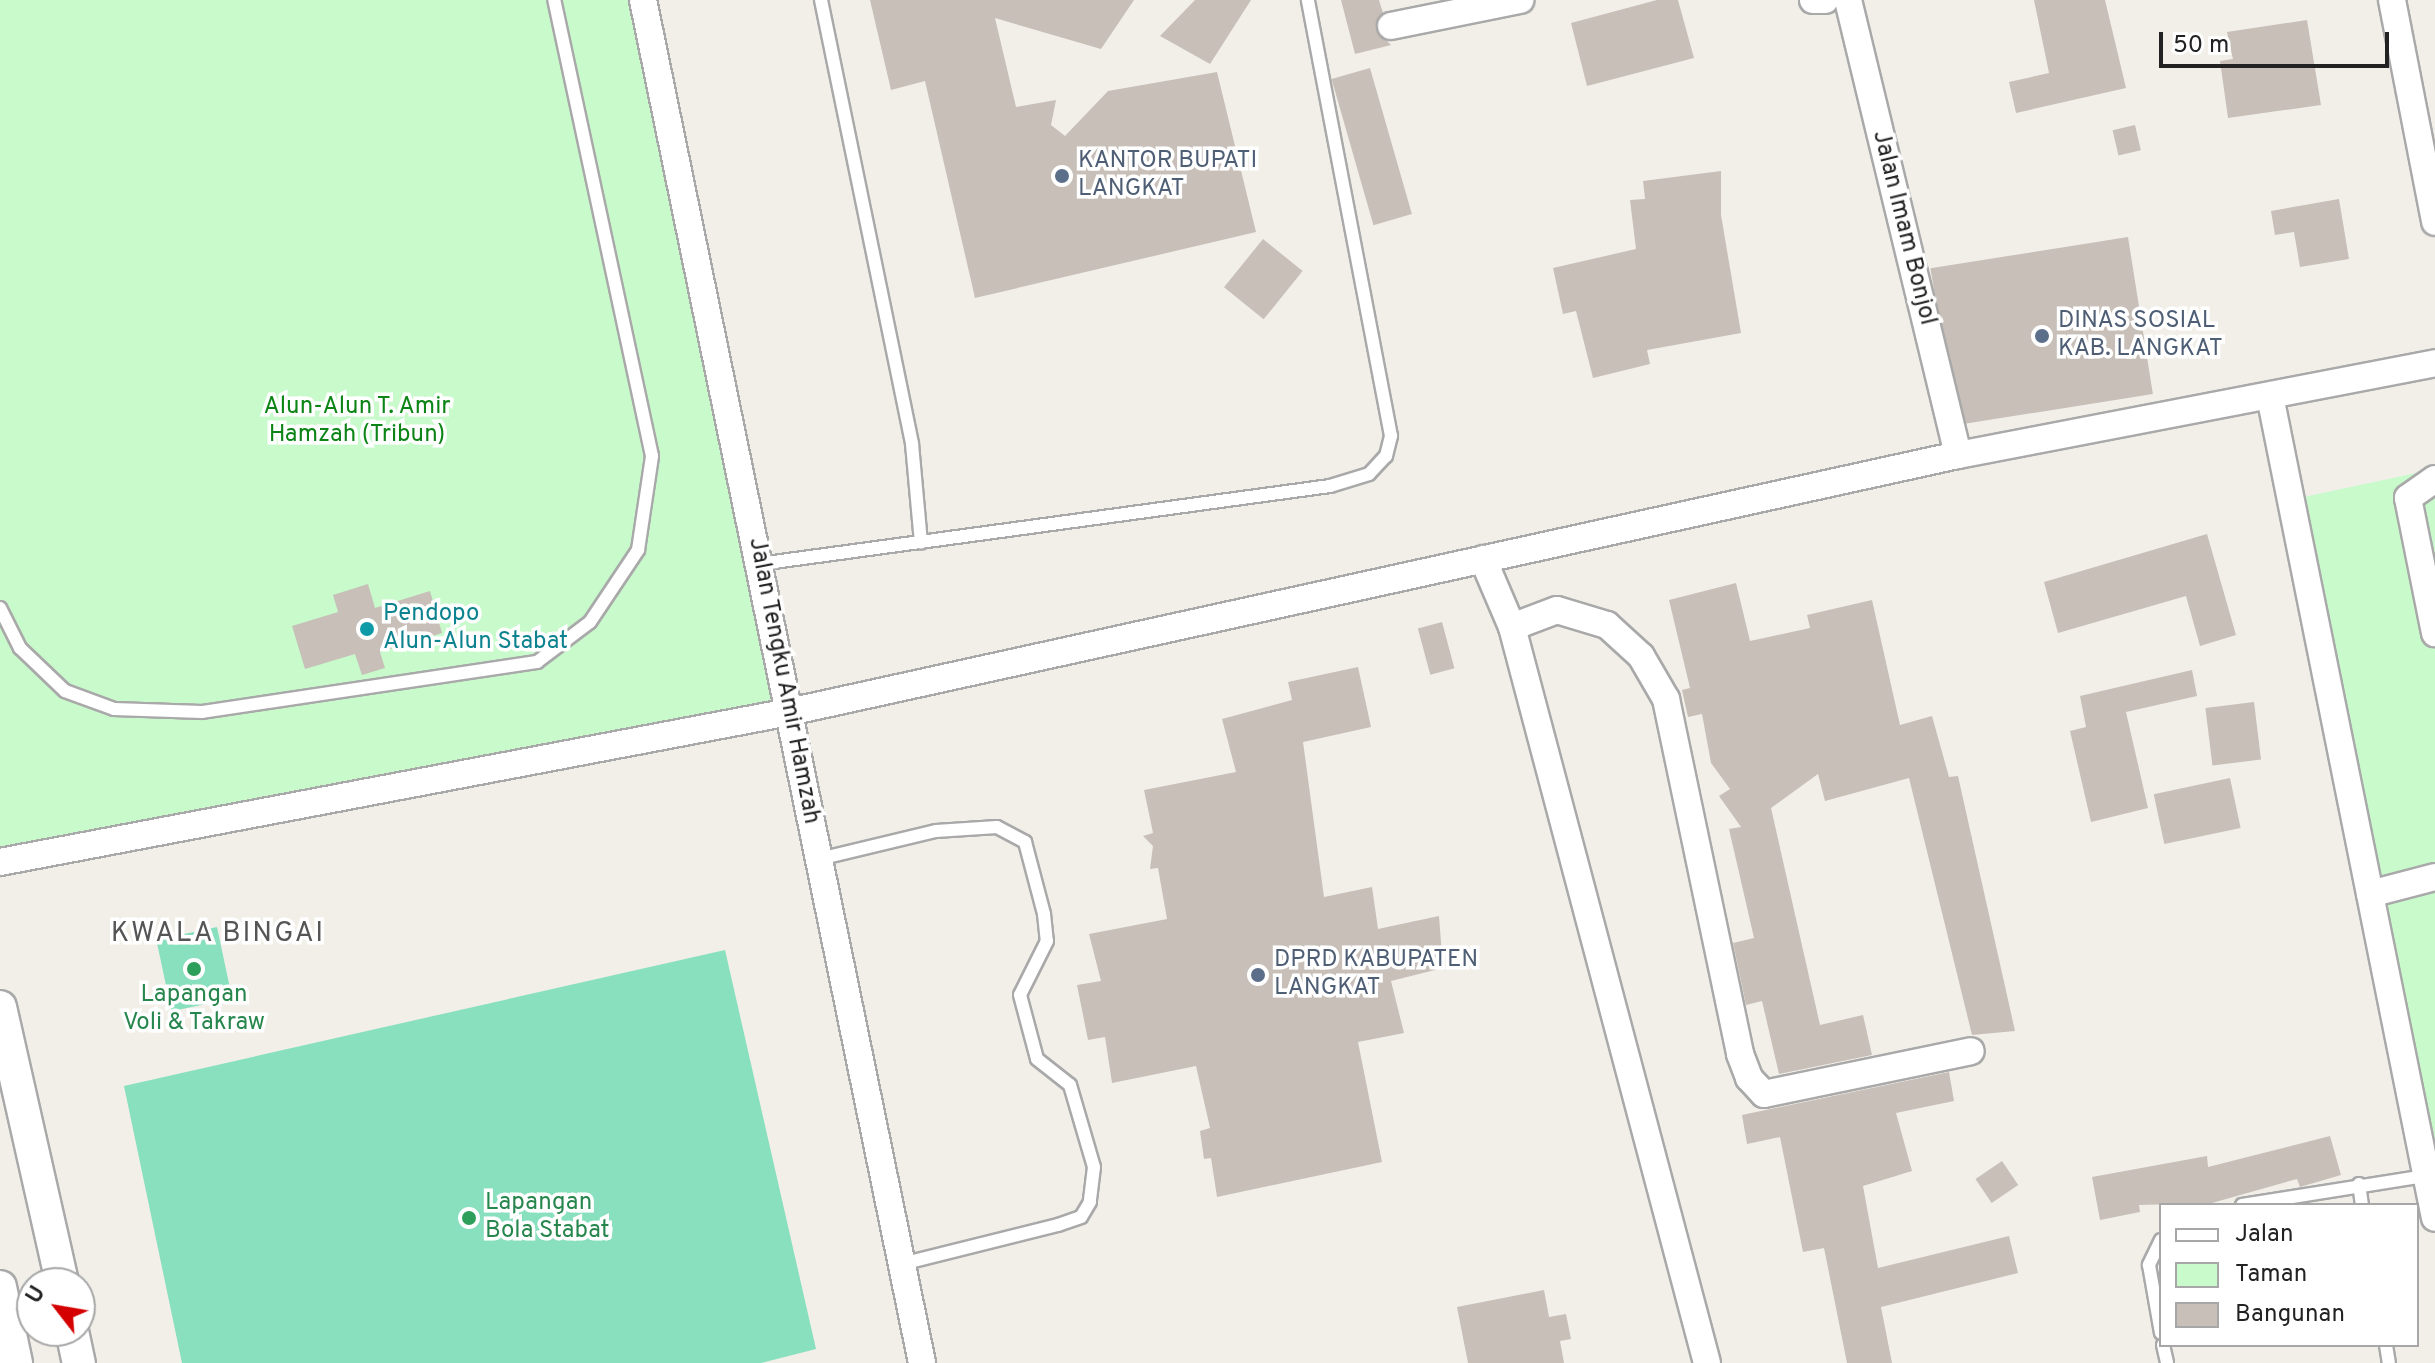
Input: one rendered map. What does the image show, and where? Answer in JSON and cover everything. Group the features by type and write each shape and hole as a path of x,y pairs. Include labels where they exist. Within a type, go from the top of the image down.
{"street":[{"name":"Jalan Tengku Amir Hamzah","path":"643,0 922,1363"},
{"path":"1391,26 1520,0"},
{"path":"1813,0 1825,0"},
{"name":"Jalan Imam Bonjol","path":"1848,0 1958,455"},
{"path":"2392,0 2435,222"},
{"path":"0,862 789,712 1958,455 2435,363"},
{"path":"2270,396 2435,1218"},
{"path":"2435,479 2408,498 2435,633"},
{"path":"1483,559 1512,627 1707,1363"},
{"path":"1512,627 1557,610 1607,625 1641,656 1666,699 1740,1054 1749,1078 1764,1094 1971,1051"},
{"path":"2370,894 2435,877"},
{"path":"0,1007 58,1267"},
{"path":"0,1287 16,1363"}],"lane":[{"path":"0,608 20,648 65,691 114,709 202,712 537,662 590,622 638,550 652,456 554,0"},
{"path":"821,0 912,444 921,543"},
{"path":"759,564 1330,486 1369,474 1386,456 1391,436 1377,340 1340,183 1308,0"},
{"path":"819,859 936,831 997,827 1025,842 1044,914 1047,941 1020,995 1037,1059 1070,1085 1094,1167 1090,1202 1081,1217 1058,1225 902,1264"},
{"path":"2253,1203 2359,1184 2426,1176"},
{"path":"2359,1184 2362,1203"},
{"path":"2159,1244 2149,1265 2159,1322"}],"green space":[{"name":"Alun-Alun T. Amir Hamzah (Tribun)","path":"0,0 637,0 780,705 0,855"},
{"path":"2435,469 2435,1162 2299,498"},
{"name":"Lapangan Voli & Takraw","path":"217,927 232,998 172,1011 156,940"},
{"name":"Lapangan Bola Stabat","path":"725,950 816,1349 761,1363 182,1363 124,1086"}],"building":[{"name":"KANTOR BUPATI LANGKAT","path":"870,0 1134,0 1101,49 995,18 1016,107 1056,100 1051,125 1065,136 1108,91 1217,72 1256,232 975,298 925,81 891,90"},
{"path":"1195,0 1251,0 1210,64 1160,36"},
{"path":"1341,0 1379,0 1383,13 1376,30 1391,45 1355,54"},
{"path":"1657,0 1678,0 1694,58 1587,86 1571,23"},
{"path":"2034,0 2105,0 2126,88 2016,113 2009,82 2049,73"},
{"path":"2307,20 2321,105 2228,118 2220,61 2233,59 2227,32"},
{"path":"1370,68 1412,214 1373,225 1332,79"},
{"path":"2135,125 2141,150 2118,156 2113,130"},
{"path":"1721,171 1721,215 1741,333 1647,350 1650,364 1593,378 1576,311 1563,314 1553,268 1636,249 1630,200 1645,199 1643,181"},
{"path":"2339,199 2349,259 2300,267 2294,232 2275,235 2271,211"},
{"name":"DINAS SOSIAL KAB. LANGKAT","path":"2128,237 2153,394 1955,425 1930,268"},
{"path":"1263,239 1303,271 1264,319 1224,287"},
{"path":"2207,534 2236,635 2200,646 2186,596 2058,633 2044,582"},
{"path":"1736,583 1750,641 1810,628 1807,615 1872,600 1900,725 1932,716 1949,777 1958,776 2015,1031 1972,1035 1909,778 1825,801 1818,774 1771,808 1820,1025 1863,1015 1872,1055 1779,1074 1762,1001 1746,1005 1733,943 1754,938 1729,829 1741,827 1719,796 1730,789 1711,763 1702,714 1688,717 1682,690 1690,688 1669,600"},
{"name":"Pendopo Alun-Alun Stabat","path":"368,584 375,608 430,591 442,633 380,652 385,668 362,675 355,654 305,669 292,626 338,612 333,595"},
{"path":"1442,622 1454,668 1430,675 1418,628"},
{"name":"DPRD KABUPATEN LANGKAT","path":"1358,667 1371,727 1303,742 1324,897 1372,887 1378,929 1439,916 1443,968 1391,981 1404,1033 1358,1042 1382,1162 1217,1197 1211,1158 1204,1159 1200,1131 1210,1128 1196,1066 1112,1083 1105,1037 1088,1040 1077,985 1101,981 1089,934 1167,919 1158,868 1150,869 1153,846 1143,836 1153,833 1144,790 1236,772 1222,719 1292,700 1288,682"},
{"path":"2192,670 2197,696 2126,712 2148,808 2091,822 2070,731 2086,727 2080,696"},
{"path":"2254,702 2261,760 2212,766 2205,708"},
{"path":"2230,778 2241,828 2164,844 2154,794"},
{"path":"1949,1072 1954,1101 1896,1113 1912,1171 1863,1186 1878,1268 2009,1236 2018,1273 1881,1307 1892,1363 1847,1363 1824,1248 1803,1252 1780,1137 1747,1144 1742,1115"},
{"path":"2330,1136 2341,1175 2300,1187 2297,1179 2212,1203 2139,1205 2140,1212 2100,1220 2092,1177 2207,1156 2208,1167"},
{"path":"2002,1161 2018,1185 1992,1203 1975,1179"},
{"path":"1544,1290 1549,1317 1566,1314 1571,1339 1560,1341 1564,1363 1468,1363 1457,1307"}],"place":[{"name":"KANTOR BUPATI LANGKAT","path":"1062,176"},
{"name":"DINAS SOSIAL KAB. LANGKAT","path":"2042,336"},
{"name":"Pendopo Alun-Alun Stabat","path":"367,629"},
{"name":"Lapangan Voli & Takraw","path":"194,969"},
{"name":"DPRD KABUPATEN LANGKAT","path":"1258,975"},
{"name":"Lapangan Bola Stabat","path":"469,1218"}],"district":[{"name":"KWALA BINGAI","path":"218,934"}]}
